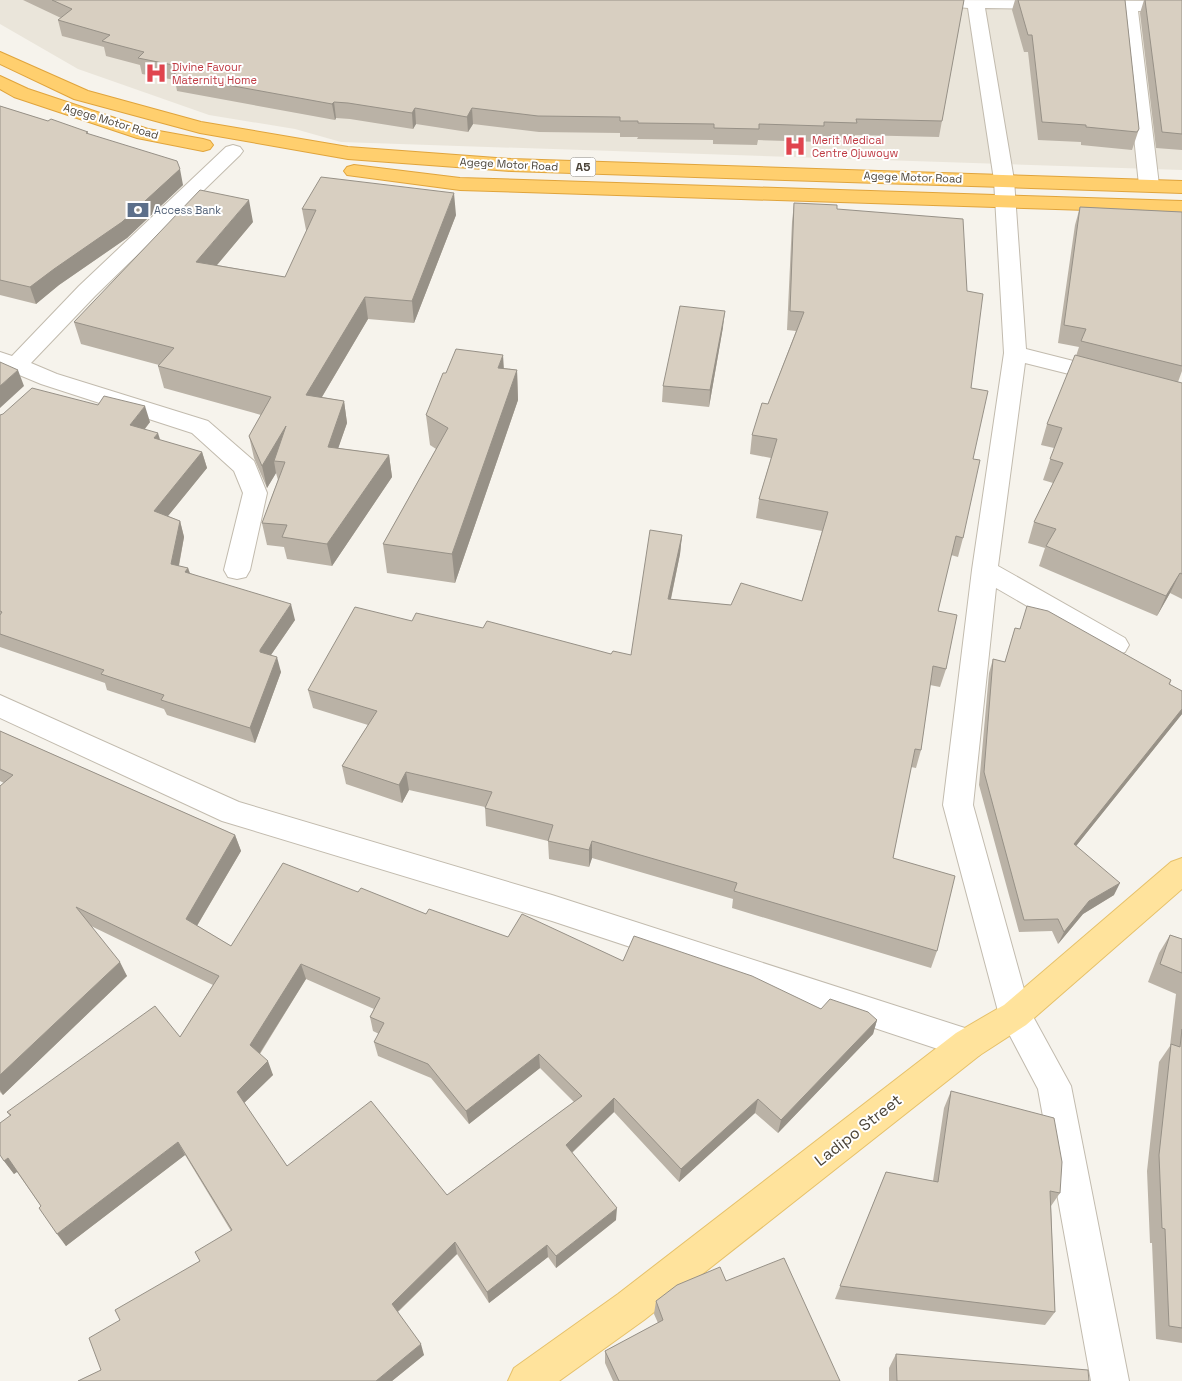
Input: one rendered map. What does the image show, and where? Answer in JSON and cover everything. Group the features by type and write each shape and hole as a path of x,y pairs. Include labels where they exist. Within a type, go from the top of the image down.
{"highway":[{"name":"Agege Motor Road","path":"0,57 81,95 200,127 348,153 511,165 1005,191 1182,207"},
{"name":"Agege Motor Road","path":"0,82 21,93 144,134 262,157"},
{"name":"Agege Motor Road","path":"320,167 460,184 1005,191 1149,185 1182,187"}],"main road":[{"name":"Ladipo Street","path":"527,1381 630,1307 968,1044 1015,1015 1182,871"}],"street":[{"path":"933,0 1182,6"},
{"path":"976,2 1005,191 1015,353 985,570 958,805 1015,1015 1054,1086 1110,1381"},
{"path":"1129,5 1149,185"},
{"path":"233,151 87,291 8,362 50,379 200,427 245,467 255,493 237,570"},
{"path":"1015,353 1126,382"},
{"path":"29,398 50,379"},
{"path":"985,570 1116,645"},
{"path":"0,706 232,812 552,908 968,1044"}],"shaded area":[{"path":"0,0 1182,0 1182,170 341,142 295,129 209,115 78,69 0,24"}],"building":[{"path":"52,0 964,0 942,121 856,119 857,123 824,122 824,126 759,124 759,129 714,128 714,124 638,123 638,121 620,121 620,117 538,116 472,108 467,117 415,108 412,113 348,103 334,102 332,104 173,75 183,67 138,58 144,52 102,41 110,35 58,20 72,9"},
{"path":"1018,0 1125,0 1139,129 1137,132 1086,127 1086,125 1042,122 1032,35 1028,35"},
{"path":"1145,0 1182,0 1182,134 1162,132"},
{"path":"0,106 48,121 51,119 88,132 86,133 177,161 180,169 122,222 30,287 0,280"},
{"path":"321,177 454,193 412,301 365,297 306,395 344,401 328,447 389,455 327,544 282,537 287,525 262,523 285,462 274,461 286,426 262,466 249,436 271,397 158,366 174,348 74,322 200,190 249,200 196,262 285,277 316,210 302,209"},
{"path":"794,203 837,205 837,209 963,219 967,291 983,294 971,388 988,391 973,459 980,460 963,538 956,536 938,611 957,615 946,669 933,666 921,750 915,749 893,858 955,876 937,951 734,891 737,883 592,841 589,850 548,841 553,825 485,808 492,792 406,772 399,785 342,766 377,711 308,690 355,607 412,621 416,613 483,628 487,621 611,654 613,651 631,655 650,530 682,535 668,599 731,605 741,583 802,601 828,512 759,499 777,439 752,435 762,403 768,404 804,312 790,311"},
{"path":"1080,207 1182,212 1182,366 1081,341 1086,329 1064,325"},
{"path":"680,306 725,311 710,390 663,386"},
{"path":"456,349 503,355 498,368 517,370 452,554 383,544 448,428 426,415 443,373 446,373"},
{"path":"1075,355 1182,383 1182,574 1180,573 1166,596 1046,546 1056,529 1034,522 1063,463 1050,459 1062,428 1047,424"},
{"path":"0,362 18,370 0,386"},
{"path":"32,388 98,405 104,396 145,406 130,425 158,433 154,438 202,452 154,511 180,521 171,564 188,568 185,572 291,604 260,650 260,652 277,657 250,728 161,700 164,695 101,674 104,670 0,634 0,615 2,612 0,611 0,415"},
{"path":"1027,606 1048,611 1171,680 1169,684 1182,691 1182,709 1074,844 1120,883 1089,901 1064,932 1058,919 1024,920 984,772 993,659 1005,662 1015,628 1020,629"},
{"path":"0,731 235,835 186,919 231,946 283,863 358,892 361,888 426,914 429,909 508,937 522,914 623,961 634,936 752,976 821,1009 830,999 868,1012 877,1020 781,1120 758,1099 681,1169 614,1098 566,1145 617,1208 556,1256 547,1245 487,1292 455,1242 392,1304 421,1344 376,1381 78,1381 101,1370 89,1338 120,1320 115,1310 200,1261 195,1252 232,1230 178,1142 57,1234 39,1208 41,1206 8,1158 4,1161 0,1155 0,1123 11,1115 7,1112 155,1006 180,1037 219,976 76,907 120,962 0,1075 0,786 13,775 0,769","holes":["301,964 380,998 370,1017 384,1023 374,1042 428,1064 466,1111 539,1054 582,1096 447,1195 371,1101 287,1166 237,1092 268,1061 250,1045"]},
{"path":"1170,935 1182,939 1182,973 1160,964"},
{"path":"1182,1029 1182,1328 1169,1326 1165,1229 1162,1228 1159,1155 1171,1044 1180,1047"},
{"path":"951,1091 1054,1118 1062,1162 1060,1193 1050,1191 1055,1312 840,1286 886,1172 938,1182"},
{"path":"784,1258 840,1381 619,1381 605,1351 663,1320 656,1301 677,1285 720,1267 726,1281"},
{"path":"896,1354 1088,1370 1089,1381 897,1381"}],"place":[{"name":"Divine Favour Maternity Home","path":"156,73"},
{"name":"Merit Medical Centre Ojuwoyw","path":"795,146"},
{"name":"Access Bank","path":"138,210"}]}
